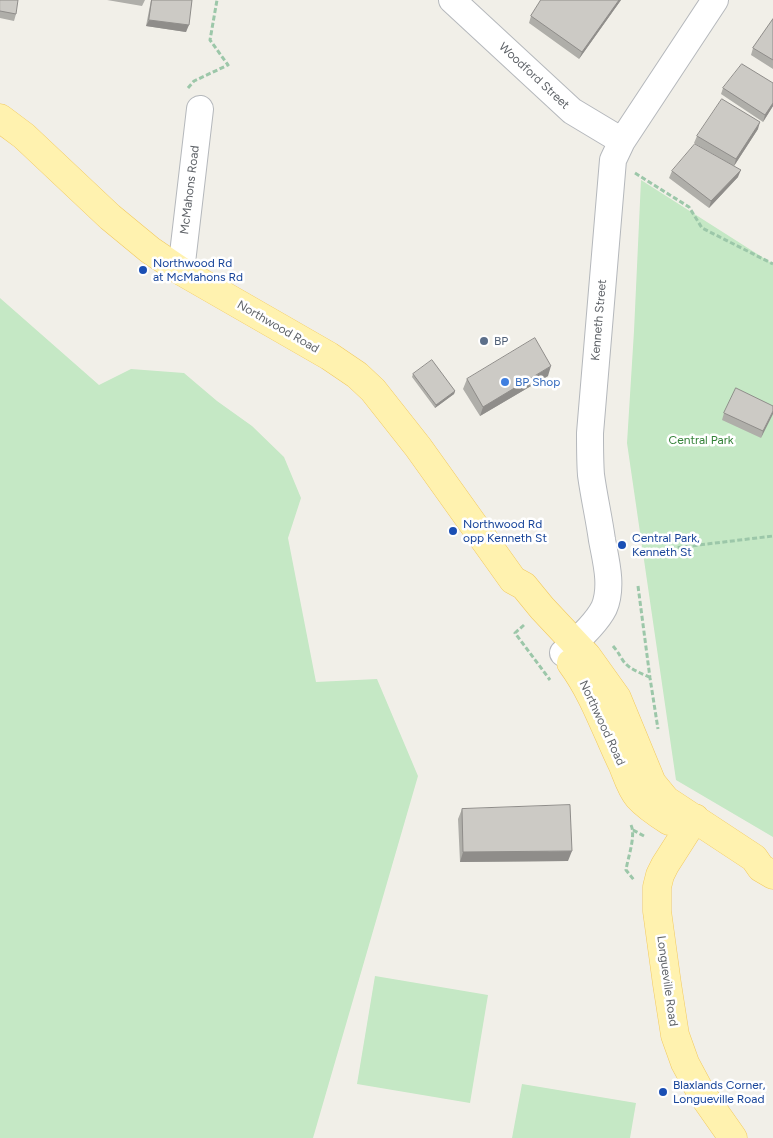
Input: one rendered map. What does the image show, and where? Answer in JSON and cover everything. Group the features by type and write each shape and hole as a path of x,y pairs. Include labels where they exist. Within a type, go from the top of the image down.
{"main road":[{"name":"Northwood Road","path":"0,118 24,136 110,217 150,250 181,271 329,356 357,375 373,390 418,447 512,580 524,586 542,608 569,648 600,712 614,749 636,795 656,813 691,825 715,847 746,867 767,871"},
{"name":"Longueville Road","path":"691,825 660,875 657,887 657,911 675,1035 685,1063 700,1091 733,1138"}],"street":[{"name":"Woodford Street","path":"452,0 618,151"},
{"name":"Kenneth Street","path":"569,648 597,618 604,608 607,598 606,563 591,475 590,434 618,151 715,0"},
{"name":"McMahons Road","path":"181,271 199,114"}],"path":[{"path":"199,114 188,111 183,95 194,81 228,65 210,40 217,0"},
{"path":"618,151 689,207 702,228 773,264"},
{"path":"633,553 773,536"},
{"path":"638,586 658,730"},
{"path":"515,633 524,625"},
{"path":"613,646 620,653 620,658 629,667 650,678"},
{"path":"633,830 644,836"},
{"path":"626,870 633,879"}],"green space":[{"name":"Central Park","path":"641,180 773,264 773,837 676,780 627,443"},
{"path":"0,298 99,385 131,369 184,373 217,401 252,426 284,457 301,498 288,538 316,682 377,679 418,776 313,1138 0,1138"},
{"path":"375,976 488,995 470,1103 357,1084"},
{"path":"522,1084 636,1103 630,1138 512,1138"}],"building":[{"path":"0,0 18,0 16,14 0,11"},
{"path":"152,0 192,0 189,25 149,20"},
{"path":"541,0 619,0 582,52 531,16"},
{"path":"773,19 773,60 753,48"},
{"path":"742,64 773,83 773,103 765,115 723,88"},
{"path":"722,99 760,122 736,159 697,136"},
{"path":"695,144 741,170 711,201 672,171"},
{"name":"BP Shop","path":"535,338 551,366 483,407 467,379"},
{"path":"432,360 455,391 436,405 413,374"},
{"path":"736,388 773,406 773,411 763,431 724,413"},
{"path":"570,805 572,851 463,852 462,809"}],"place":[{"name":"Northwood Rd at McMahons Rd","path":"143,270"},
{"name":"BP","path":"484,341"},
{"name":"BP Shop","path":"505,382"},
{"name":"Northwood Rd opp Kenneth St","path":"453,531"},
{"name":"Central Park, Kenneth St","path":"622,545"},
{"name":"Blaxlands Corner, Longueville Road","path":"663,1092"}]}
